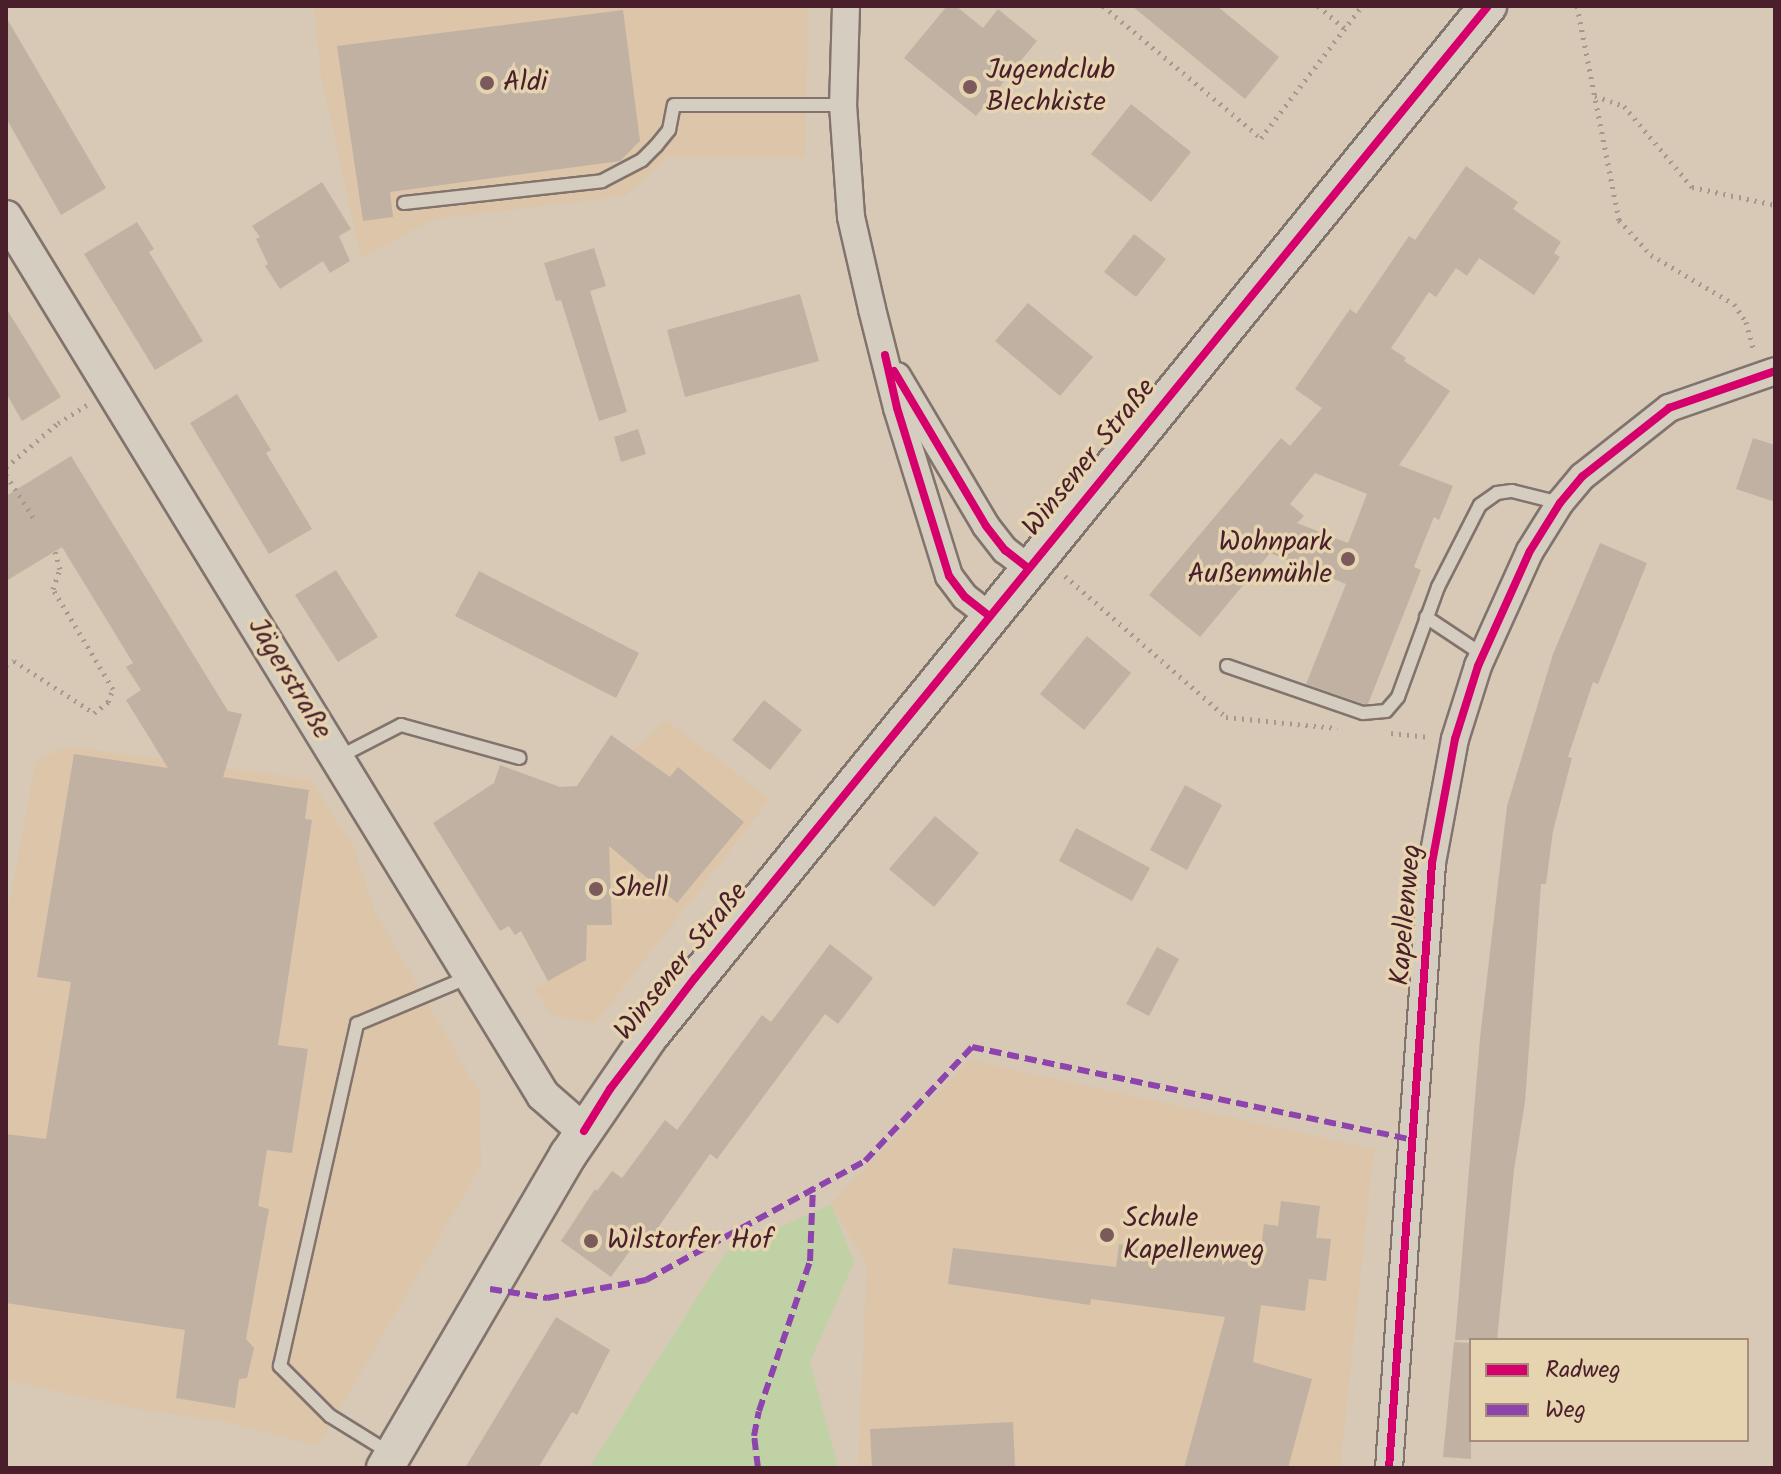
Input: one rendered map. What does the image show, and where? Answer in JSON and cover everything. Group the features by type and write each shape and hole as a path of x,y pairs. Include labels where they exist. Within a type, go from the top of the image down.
{"main road":[{"name":"Winsener Straße","path":"389,1461 610,1089 667,1014 989,616 1488,6"}],"street":[{"path":"846,6 843,105 851,217 897,408 949,576 965,597 989,616"},
{"name":"Jägerstraße","path":"6,217 543,1095 584,1131"},
{"path":"885,355 986,526 1005,550 1028,568"},
{"name":"Kapellenweg","path":"1389,1468 1432,863 1455,739 1483,655 1530,551 1560,503 1583,476 1669,408 1767,374"}],"lane":[{"path":"404,203 602,181 642,160 656,146 669,130 674,105 843,105"},
{"path":"1227,666 1314,699 1375,714 1394,704 1426,617 1472,517 1488,498 1512,491 1560,503"},
{"path":"1426,617 1483,655"},
{"path":"337,758 401,725 520,758"},
{"path":"389,1461 330,1416 280,1366 357,1024 471,977"}],"path":[{"path":"1103,6 1261,138 1362,6"},
{"path":"1318,6 1345,29"},
{"path":"1577,6 1619,220 1651,255 1734,304 1746,322 1767,374"},
{"path":"1594,96 1624,106 1692,187 1775,205"},
{"path":"6,467 58,423 112,391"},
{"path":"6,475 35,520"},
{"path":"6,665 14,661 94,713 108,702 113,689 53,589 60,569 55,551"}],"shaded area":[{"path":"314,6 808,6 805,157 668,157 625,196 434,219 361,258 321,75"},
{"path":"666,720 770,799 595,1024 552,1015 535,989 548,980 524,938 550,920 583,824 634,750"},
{"path":"68,746 311,780 354,848 374,910 480,1094 481,1166 318,1446 222,1421 138,1409 6,1380 6,921 36,761"},
{"name":"Schule Kapellenweg","path":"970,1060 1374,1149 1340,1468 858,1468 867,1266 831,1204"}],"green space":[{"path":"831,1204 854,1262 810,1362 838,1468 589,1468 726,1252"}],"building":[{"name":"Jugendclub Blechkiste","path":"947,6 956,6 983,28 998,9 1037,41 976,116 904,58"},
{"path":"1132,6 1217,6 1279,57 1245,99"},
{"name":"Aldi","path":"623,10 640,141 620,161 390,192 393,217 363,221 337,46"},
{"path":"6,17 106,188 61,215 6,118"},
{"path":"1131,104 1191,152 1151,202 1091,154"},
{"path":"1466,166 1518,202 1513,209 1561,242 1554,253 1560,257 1534,295 1479,258 1467,276 1456,268 1436,297 1429,292 1391,348 1406,358 1404,361 1450,391 1399,465 1453,486 1439,520 1434,517 1414,567 1421,570 1368,704 1364,704 1306,684 1346,584 1270,553 1200,637 1149,595 1281,438 1290,446 1322,408 1295,389 1350,309 1356,314 1409,236 1415,240","holes":["1315,473 1367,494 1348,543 1297,523 1304,516 1290,504"]},
{"path":"322,182 351,229 339,236 350,261 330,273 323,261 280,289 265,266 268,264 256,239 260,237 252,226"},
{"path":"137,222 154,249 149,252 203,341 155,370 84,254"},
{"path":"1134,234 1166,259 1136,297 1104,272"},
{"path":"594,248 606,286 590,291 627,412 599,421 561,300 556,301 544,263"},
{"path":"800,294 819,361 685,397 667,330"},
{"path":"1028,303 1093,357 1060,396 995,341"},
{"path":"6,308 61,397 22,421 6,393"},
{"path":"237,394 271,450 266,453 312,529 269,554 190,423"},
{"path":"638,429 646,454 621,462 614,437"},
{"path":"1753,438 1775,445 1775,502 1736,489"},
{"path":"71,456 228,711 242,714 223,777 309,790 305,819 312,820 278,1045 308,1049 292,1153 267,1150 258,1206 269,1209 246,1339 254,1348 247,1378 239,1379 235,1408 176,1398 185,1330 6,1303 6,1134 46,1139 71,982 37,977 74,754 168,768 126,700 141,690 126,667 133,663 62,547 6,581 6,496"},
{"path":"1600,543 1647,563 1598,684 1593,682 1568,757 1572,758 1553,831 1546,884 1541,884 1525,1102 1514,1170 1497,1338 1455,1340 1480,1038 1507,806 1553,654"},
{"path":"336,570 378,637 338,662 295,595"},
{"path":"479,571 639,653 616,698 455,616"},
{"path":"1087,636 1131,673 1084,730 1040,694"},
{"path":"764,700 802,730 770,770 732,740"},
{"path":"611,735 670,777 678,767 744,822 677,903 609,846 612,925 587,925 586,960 548,981 521,931 515,935 509,926 500,931 433,823 494,783 500,765 560,787 577,786"},
{"path":"1185,785 1222,805 1187,870 1150,850"},
{"path":"935,816 979,853 934,907 889,869"},
{"path":"1076,828 1150,868 1132,901 1059,861"},
{"path":"830,944 873,978 838,1024 825,1014 717,1159 710,1154 645,1246 637,1241 611,1277 561,1241 595,1189 597,1191 612,1171 622,1178 665,1120 677,1130 762,1015 771,1022"},
{"path":"1157,947 1179,959 1149,1016 1126,1004"},
{"path":"1281,1201 1320,1206 1316,1238 1331,1239 1326,1281 1309,1279 1305,1311 1261,1305 1253,1362 1312,1379 1288,1468 1184,1468 1225,1317 1091,1299 1090,1305 948,1284 953,1248 1116,1267 1119,1244 1259,1263 1264,1224 1278,1226"},
{"path":"556,1317 610,1350 577,1415 572,1412 538,1468 465,1468"},
{"path":"1454,1342 1469,1343 1471,1459 1443,1457"},
{"path":"1013,1422 1015,1466 872,1468 870,1429"}],"marked path":[{"path":"490,1289 547,1298 646,1280 865,1161 972,1047 1410,1139"},
{"path":"758,1468 754,1436 759,1411 810,1261 813,1187"}],"cycle path":[{"path":"584,1131 610,1089 695,978 1488,6"},
{"path":"885,355 897,408 949,576 965,597 989,616"},
{"path":"894,371 986,526 1005,550 1028,568"},
{"path":"1389,1468 1432,863 1455,739 1478,666 1530,551 1560,503 1583,476 1669,408 1775,371"}],"place":[{"name":"Aldi","path":"487,83"},
{"name":"Jugendclub Blechkiste","path":"970,87"},
{"name":"Wohnpark Außenmühle","path":"1348,559"},
{"name":"Shell","path":"596,889"},
{"name":"Schule Kapellenweg","path":"1107,1235"},
{"name":"Wilstorfer Hof","path":"591,1241"}]}
